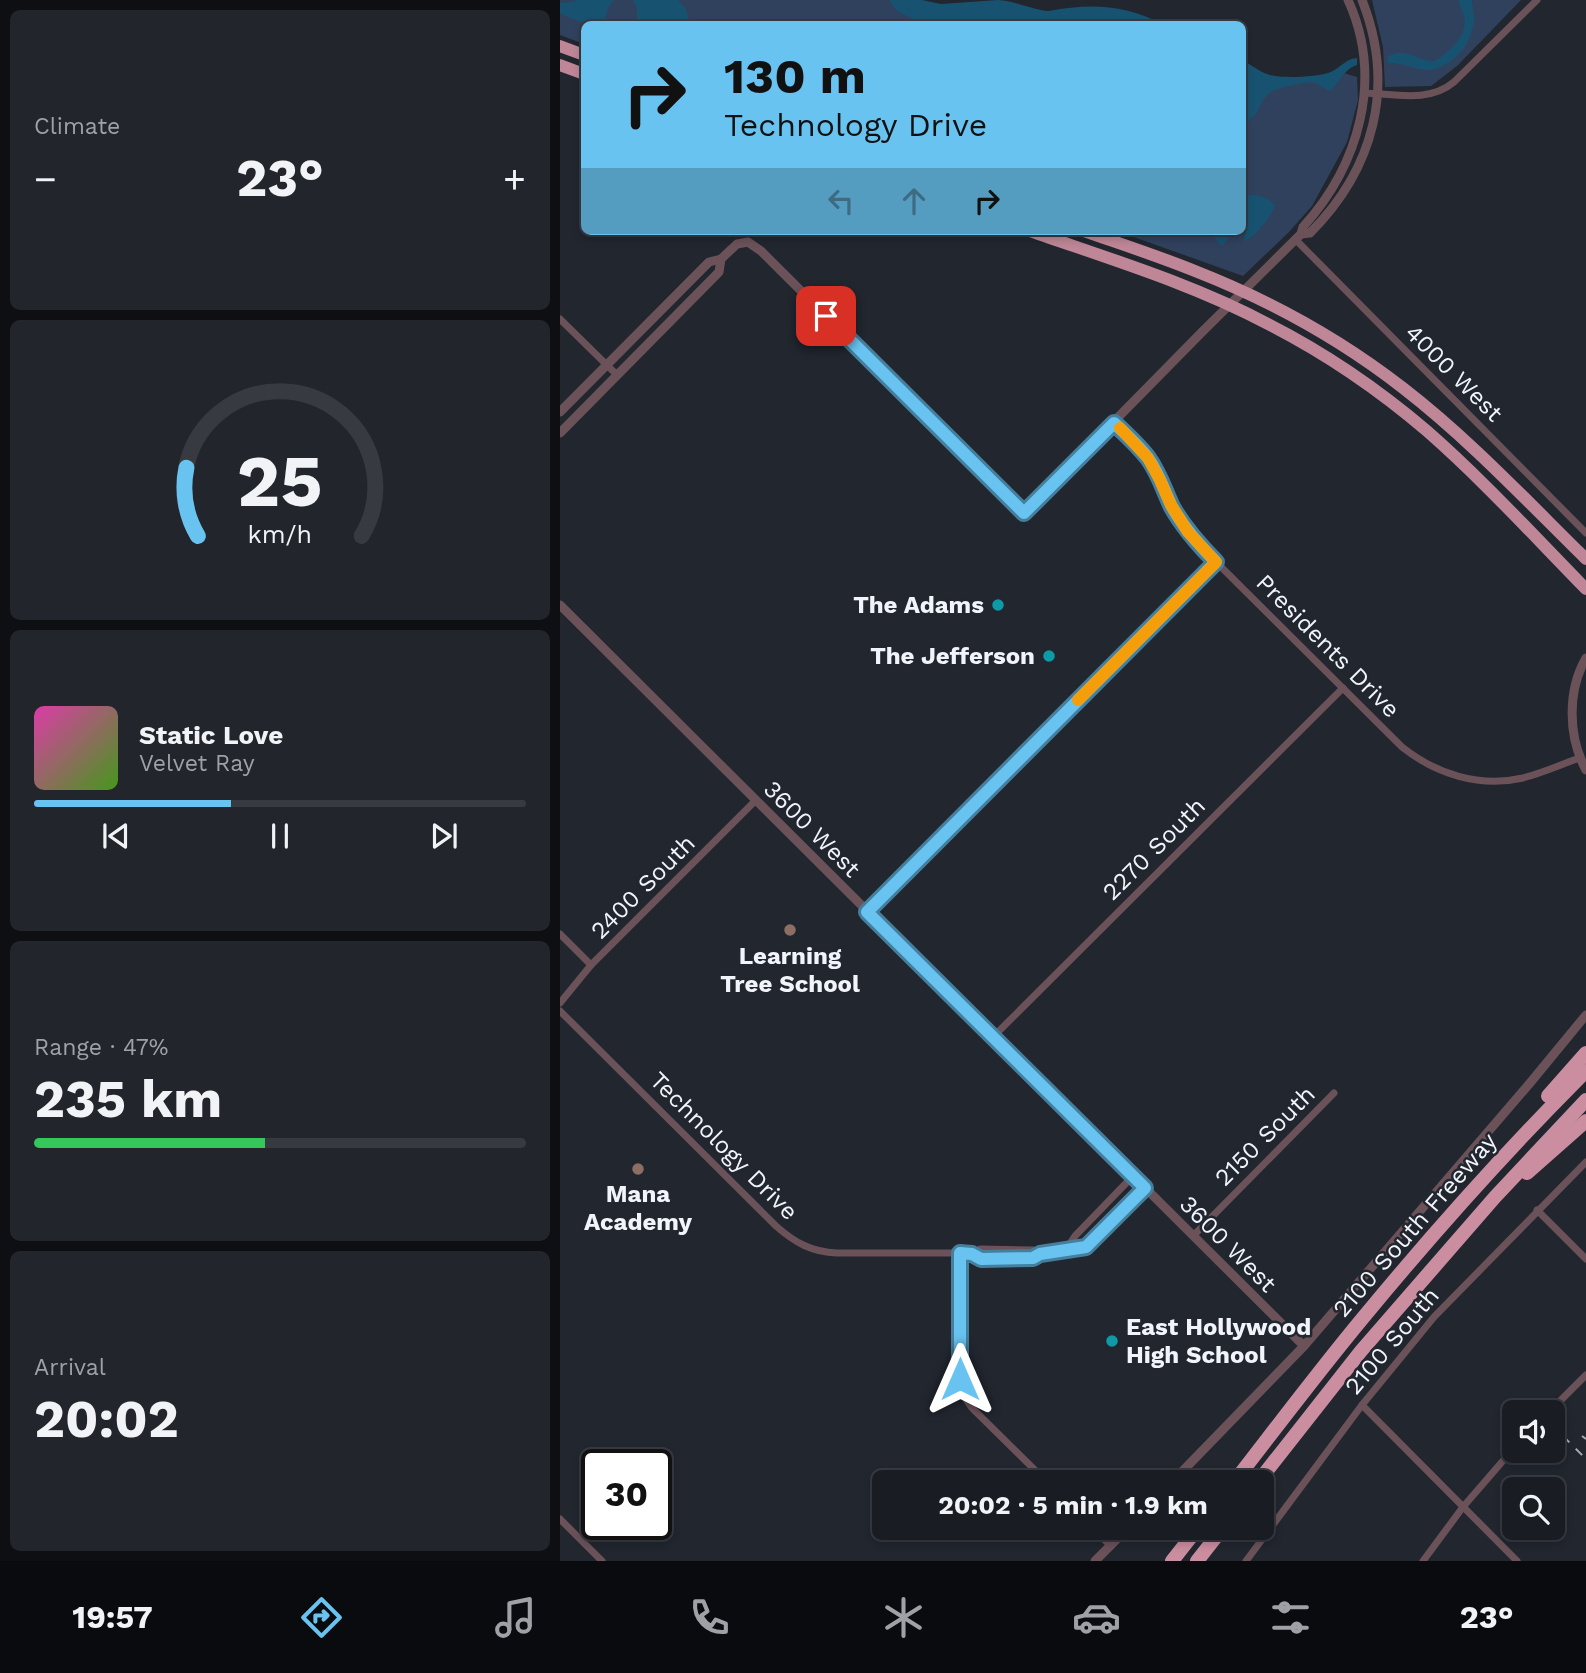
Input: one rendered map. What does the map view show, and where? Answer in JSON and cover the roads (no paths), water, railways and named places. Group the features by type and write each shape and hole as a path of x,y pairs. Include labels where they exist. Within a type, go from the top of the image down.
{"highway":[{"path":"560,46 581,54"},
{"path":"560,65 581,73"},
{"path":"1041,235 1230,305 1312,348 1359,379 1446,448 1586,589"},
{"path":"1095,235 1196,271 1324,334 1429,408 1586,559"},
{"path":"1500,1159 1544,1100 1586,1053"},
{"name":"2100 South Freeway","path":"1243,1470 1360,1321 1441,1225 1500,1159 1586,1071"},
{"name":"2100 South Freeway","path":"1268,1470 1362,1351 1495,1197 1586,1100"},
{"path":"1495,1197 1532,1170 1586,1121"},
{"path":"1172,1561 1189,1540"},
{"path":"1198,1561 1215,1540"}],"street":[{"path":"560,412 709,262 721,259 737,244 745,242 753,244 761,251 1024,513 1298,237 1331,191 1358,131 1365,93 1363,47 1348,0"},
{"path":"1298,237 1310,233 1342,195 1355,175 1371,132 1378,93 1376,50 1362,0"},
{"path":"1365,93 1421,96 1450,86 1537,0"},
{"name":"4000 West","path":"1298,237 1586,533"},
{"path":"560,433 719,272 721,259"},
{"path":"560,319 617,375"},
{"name":"Presidents Drive","path":"1114,423 1148,458 1171,505 1188,532 1408,752 1455,776 1479,781 1520,779 1579,758"},
{"path":"867,912 1216,562"},
{"name":"3600 West","path":"560,605 1304,1346"},
{"path":"1586,658 1580,670 1572,706 1573,734 1579,758 1586,770"},
{"name":"2270 South","path":"993,1037 1343,688"},
{"name":"2400 South","path":"560,1003 591,965 756,800"},
{"path":"560,934 591,965"},
{"name":"Technology Drive","path":"560,1011 776,1226 806,1248 828,1252 972,1254 980,1249 1033,1250 1040,1254 1086,1247 1145,1188"},
{"path":"1184,1470 1304,1346 1586,1014"},
{"name":"2150 South","path":"1193,1236 1334,1093"},
{"name":"2100 South","path":"1246,1561 1362,1405 1434,1317 1586,1162"},
{"path":"1067,1248 1075,1236 1133,1176"},
{"path":"1537,1210 1586,1259"},
{"path":"960,1253 960,1387 972,1408 1035,1470"},
{"path":"1561,1400 1586,1375"},
{"path":"1362,1405 1517,1561"},
{"path":"1423,1561 1502,1460"},
{"path":"560,1519 602,1561"},
{"path":"1105,1540 1111,1546"},
{"path":"1095,1561 1117,1540"}],"railway":[{"path":"1582,1436 1586,1439"},
{"path":"1565,1438 1586,1459"}],"place":[{"name":"The Adams","path":"998,605"},
{"name":"The Jefferson","path":"1049,656"},
{"name":"Learning Tree School","path":"790,930"},
{"name":"Mana Academy","path":"638,1169"},
{"name":"East Hollywood High School","path":"1112,1341"}]}
